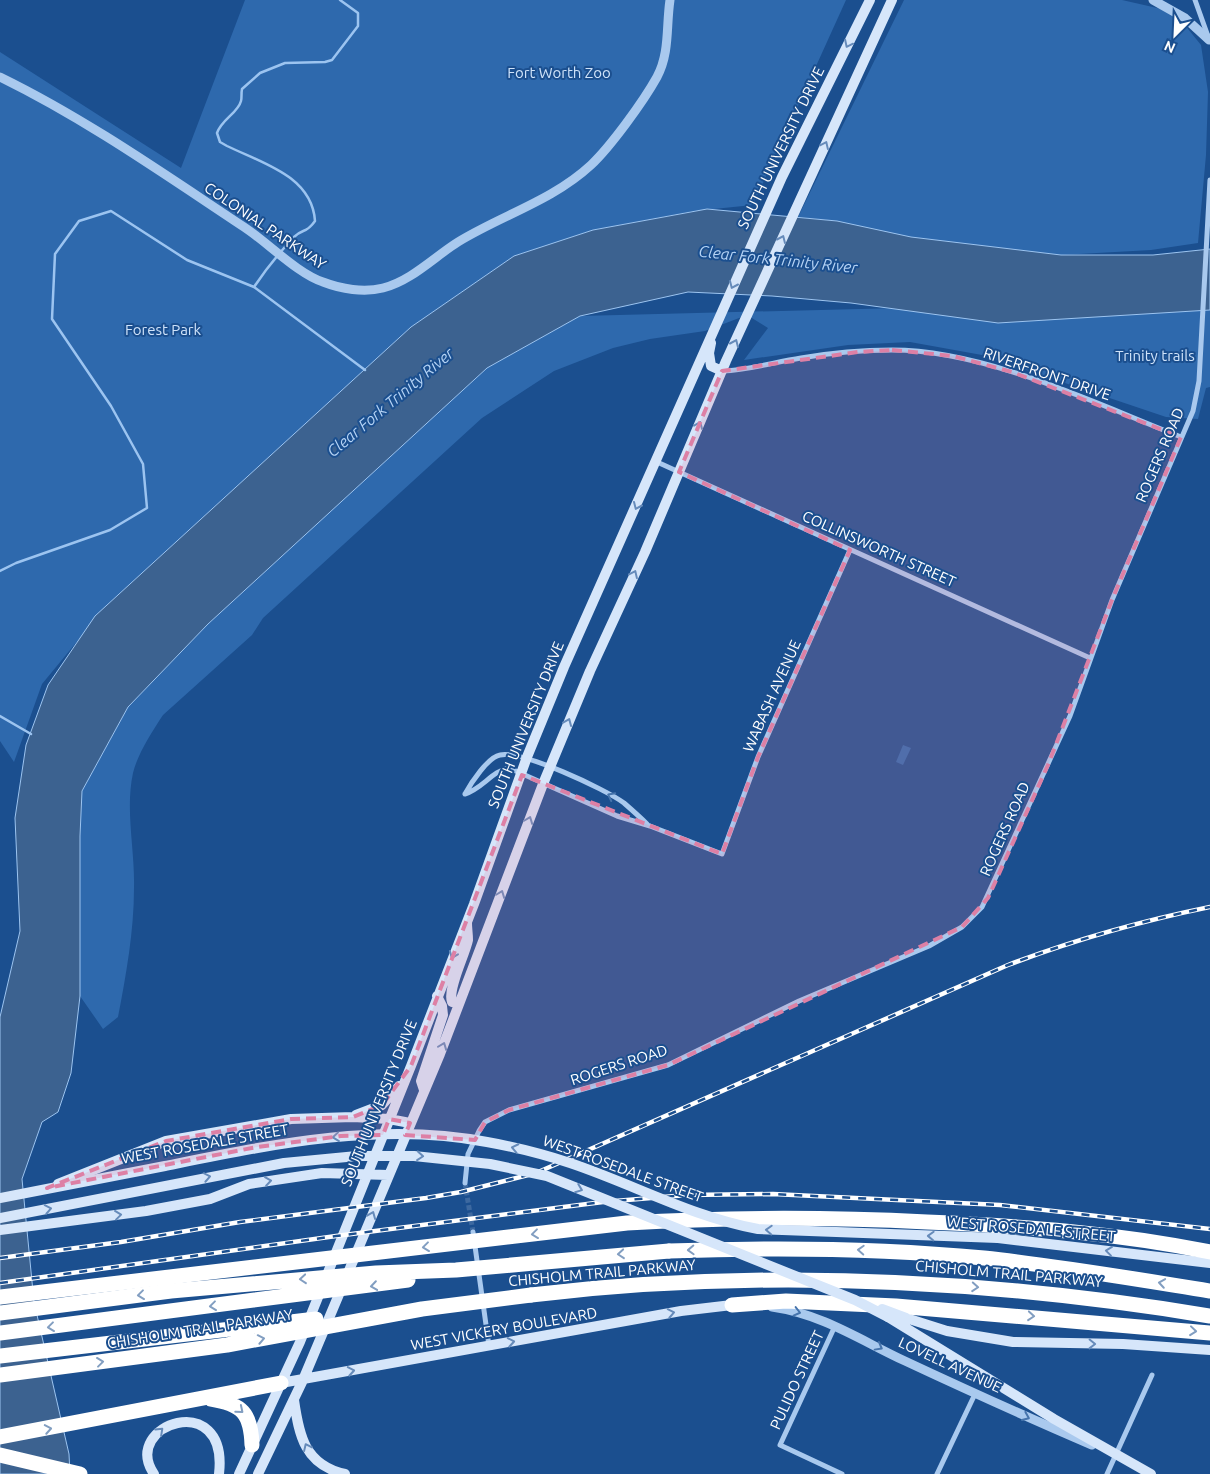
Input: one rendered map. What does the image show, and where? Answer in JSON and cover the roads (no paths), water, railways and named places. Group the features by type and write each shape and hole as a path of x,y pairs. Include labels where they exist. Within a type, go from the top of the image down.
{"highway":[{"path":"0,1297 333,1258 474,1237 627,1223 702,1219 818,1218 1049,1228 1100,1234 1210,1252"},
{"name":"CHISHOLM TRAIL PARKWAY","path":"0,1313 171,1291 376,1273 456,1270 669,1251 830,1248 955,1256 1045,1265 1210,1290"},
{"path":"0,1333 378,1285 456,1270"},
{"name":"CHISHOLM TRAIL PARKWAY","path":"0,1375 227,1345 422,1309 545,1293 669,1284 797,1280 938,1284 1058,1294 1210,1316"},
{"path":"732,1305 786,1301 896,1306 1210,1333"},
{"path":"0,1356 231,1328 422,1309"},
{"path":"0,1437 282,1383"},
{"path":"204,1398 223,1401 240,1409 248,1417 252,1427 252,1445"},
{"path":"0,1455 80,1474"}],"main road":[{"name":"SOUTH UNIVERSITY DRIVE","path":"239,1474 282,1383 368,1173 438,996 522,775 527,757 564,667 657,462 716,322 782,177 870,0"},
{"path":"258,1474 303,1380 424,1090 459,1004 549,767 747,315 892,0"},
{"path":"716,322 709,353 711,366 722,371"},
{"path":"459,1004 452,1002 451,992 463,961 468,938 466,922"},
{"path":"424,1090 421,1080 443,1015 438,996"},
{"path":"353,1117 382,1104 395,1092 411,1066"},
{"path":"47,1188 166,1142 290,1119 353,1117 389,1119 410,1123"},
{"name":"WEST ROSEDALE STREET","path":"0,1198 257,1147 341,1136 444,1136 494,1143 570,1163 719,1220 758,1229 998,1238 1210,1263"},
{"path":"0,1218 284,1163 357,1156 414,1156 490,1164 547,1176 855,1300 947,1331 1013,1342 1123,1344 1210,1350"},
{"path":"0,1230 146,1211 210,1199 250,1184 322,1173 388,1175"},
{"path":"855,1300 888,1317 1116,1455"},
{"name":"WEST VICKERY BOULEVARD","path":"282,1383 681,1311 732,1305"},
{"path":"294,1400 299,1429 310,1455 321,1465 344,1474"},
{"path":"154,1474 147,1458 151,1440 166,1426 184,1420 201,1426 212,1433 217,1440 221,1457 219,1474"},
{"name":"LOVELL AVENUE","path":"1116,1455 1151,1474"}],"street":[{"name":"COLONIAL PARKWAY","path":"0,77 71,115 265,241 290,261 323,282 349,289 383,288 397,283 487,225 531,206 565,187 592,164 633,112 658,75 666,54 670,0"},
{"path":"1153,0 1185,18 1210,40"},
{"path":"1195,0 1210,40"},
{"name":"ROGERS ROAD","path":"466,1183 468,1154 485,1122 510,1110 668,1065 799,1001 929,946 962,927 979,911 988,898 1070,716 1112,600 1181,437 1194,411 1200,381 1206,228 1210,180"},
{"name":"RIVERFRONT DRIVE","path":"722,371 739,370 802,358 892,350 953,356 1012,372 1181,437"},
{"name":"COLLINSWORTH STREET","path":"657,462 1090,658"},
{"name":"WABASH AVENUE","path":"650,826 722,854 758,757 850,550"},
{"path":"510,754 527,757 623,802 650,826 617,816 509,768 504,769 476,791 465,794 471,783 498,755 510,754"},
{"path":"474,1237 489,1346"},
{"name":"LOVELL AVENUE","path":"732,1305 790,1310 836,1325 975,1394 1116,1455"},
{"name":"PULIDO STREET","path":"836,1325 780,1445 842,1474"},
{"path":"1107,1474 1152,1374"},
{"path":"937,1474 975,1394"}],"water":[{"name":"Clear Fork Trinity River","path":"707,209 837,221 911,237 1061,255 1153,255 1210,249 1210,310 998,323 851,303 772,296 688,292 580,316 487,368 208,624 128,707 82,791 80,836 80,996 71,1073 58,1112 42,1122 22,1179 34,1302 69,1454 70,1474 0,1474 0,1017 20,931 15,818 26,745 48,685 95,616 411,327 514,256 593,230"}],"waterway":[{"path":"340,0 358,13 358,26 332,60 325,62 285,63 260,73 242,89 239,105 222,124 217,133 220,142 269,165 295,182 305,193 312,206 315,221 309,228 294,237 254,287 365,370"},
{"path":"0,571 16,563 110,530 147,508 143,464 111,406 52,319 55,254 79,221 111,211 187,260 254,287"},
{"path":"0,716 31,734"}],"tunnel":[{"path":"465,1183 473,1232"}],"railway":[{"path":"0,1258 121,1242 240,1222 426,1198 461,1192 536,1173 1008,965 1108,932 1210,907"},
{"path":"0,1283 336,1236 603,1202 687,1195 773,1194 1000,1205 1210,1229"}],"park label":[{"name":"Fort Worth Zoo","path":"559,73"},
{"name":"Forest Park","path":"163,330"},
{"name":"Trinity trails","path":"1155,356"}]}
